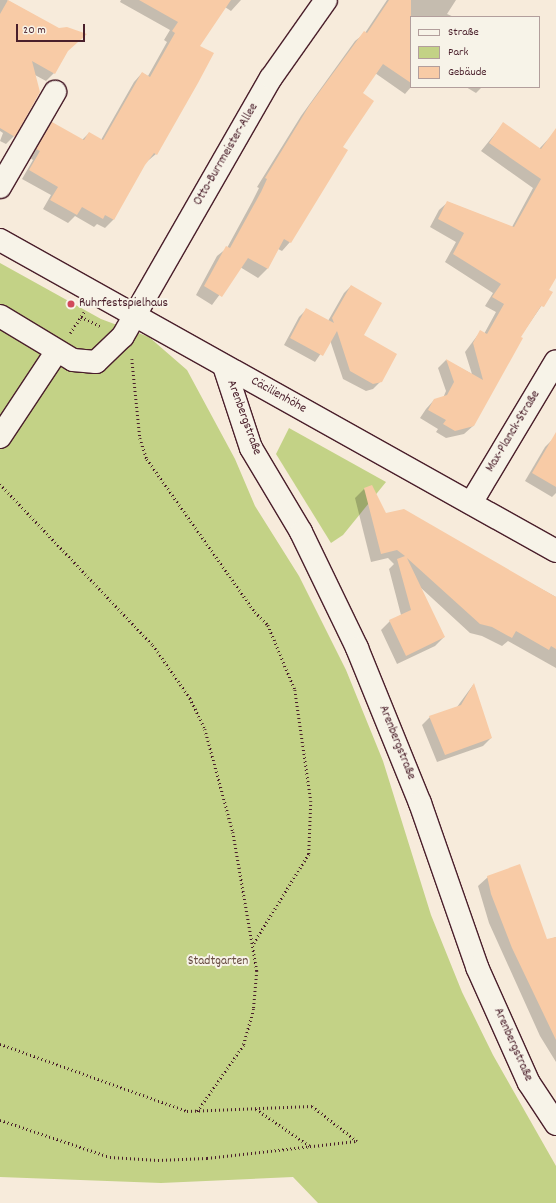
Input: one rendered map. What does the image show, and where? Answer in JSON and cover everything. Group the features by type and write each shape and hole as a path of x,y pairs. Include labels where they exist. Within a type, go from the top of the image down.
{"street":[{"name":"Otto-Burrmeister-Allee","path":"0,316 73,360 96,362 123,336 272,78 326,0"},
{"path":"0,187 55,92"},
{"name":"Cäcilienhöhe","path":"0,240 556,551"},
{"path":"0,437 42,378 57,351"},
{"name":"Max-Planck-Straße","path":"471,503 556,361"},
{"name":"Arenbergstraße","path":"224,366 251,448 301,532 358,648 420,803 477,967 529,1083 556,1124"}],"path":[{"path":"123,336 132,359 140,438 147,459 255,612 268,625 296,690 311,793 310,854 253,946"},
{"path":"0,484 153,644 190,698 205,729 233,832 257,971 254,1009 244,1045 197,1112"},
{"path":"0,1044 97,1081 187,1111 197,1112 312,1106 357,1141 200,1158 158,1160 110,1157 0,1120"},
{"path":"256,1109 310,1146"}],"green space":[{"name":"Stadtgarten","path":"0,263 101,319 149,337 187,370 235,459 255,506 299,576 346,670 383,761 431,915 462,992 493,1055 556,1166 556,1203 318,1203 293,1177 161,1183 0,1177"},
{"path":"289,428 386,482 343,535 331,543 276,454"}],"building":[{"path":"8,0 59,28 67,27 87,34 68,51 55,74 32,61 40,92 15,137 0,128 0,14"},
{"path":"139,0 231,0 200,46 214,53 157,155 154,153 145,165 114,220 105,215 103,219 82,207 77,215 50,200 58,187 29,170 40,151 36,149 52,122 84,140 89,132 103,140 142,72 150,77 175,33 172,31 178,22"},
{"path":"389,0 411,0 410,82 383,64 363,93 374,101 343,147 348,150 291,243 284,239 268,269 248,258 222,297 204,286 226,246 230,248 261,192 267,179 265,178 309,106 364,31 367,33"},
{"path":"503,122 541,149 556,128 556,278 549,290 553,292 544,307 541,306 521,337 523,338 474,426 455,431 443,424 446,420 428,410 434,399 447,395 454,382 446,359 483,380 473,343 480,330 487,334 504,304 492,297 501,284 453,254 464,233 438,219 447,201 514,227 541,179 489,143"},
{"path":"351,285 382,303 364,335 397,354 382,382 373,384 350,371 337,331 323,356 290,338 306,308 334,323 332,318"},
{"path":"556,432 556,487 532,473"},
{"path":"372,485 386,513 404,509 556,597 556,649 551,646 549,650 516,631 512,638 492,627 480,624 407,558 445,637 406,656 389,620 411,610 397,559 405,556 397,550 381,554 364,488"},
{"path":"474,683 492,738 445,755 429,716 461,705"},
{"path":"520,864 547,939 556,937 556,1040 512,948 491,894 487,876"}],"place":[{"name":"Ruhrfestspielhaus","path":"71,304"}]}
